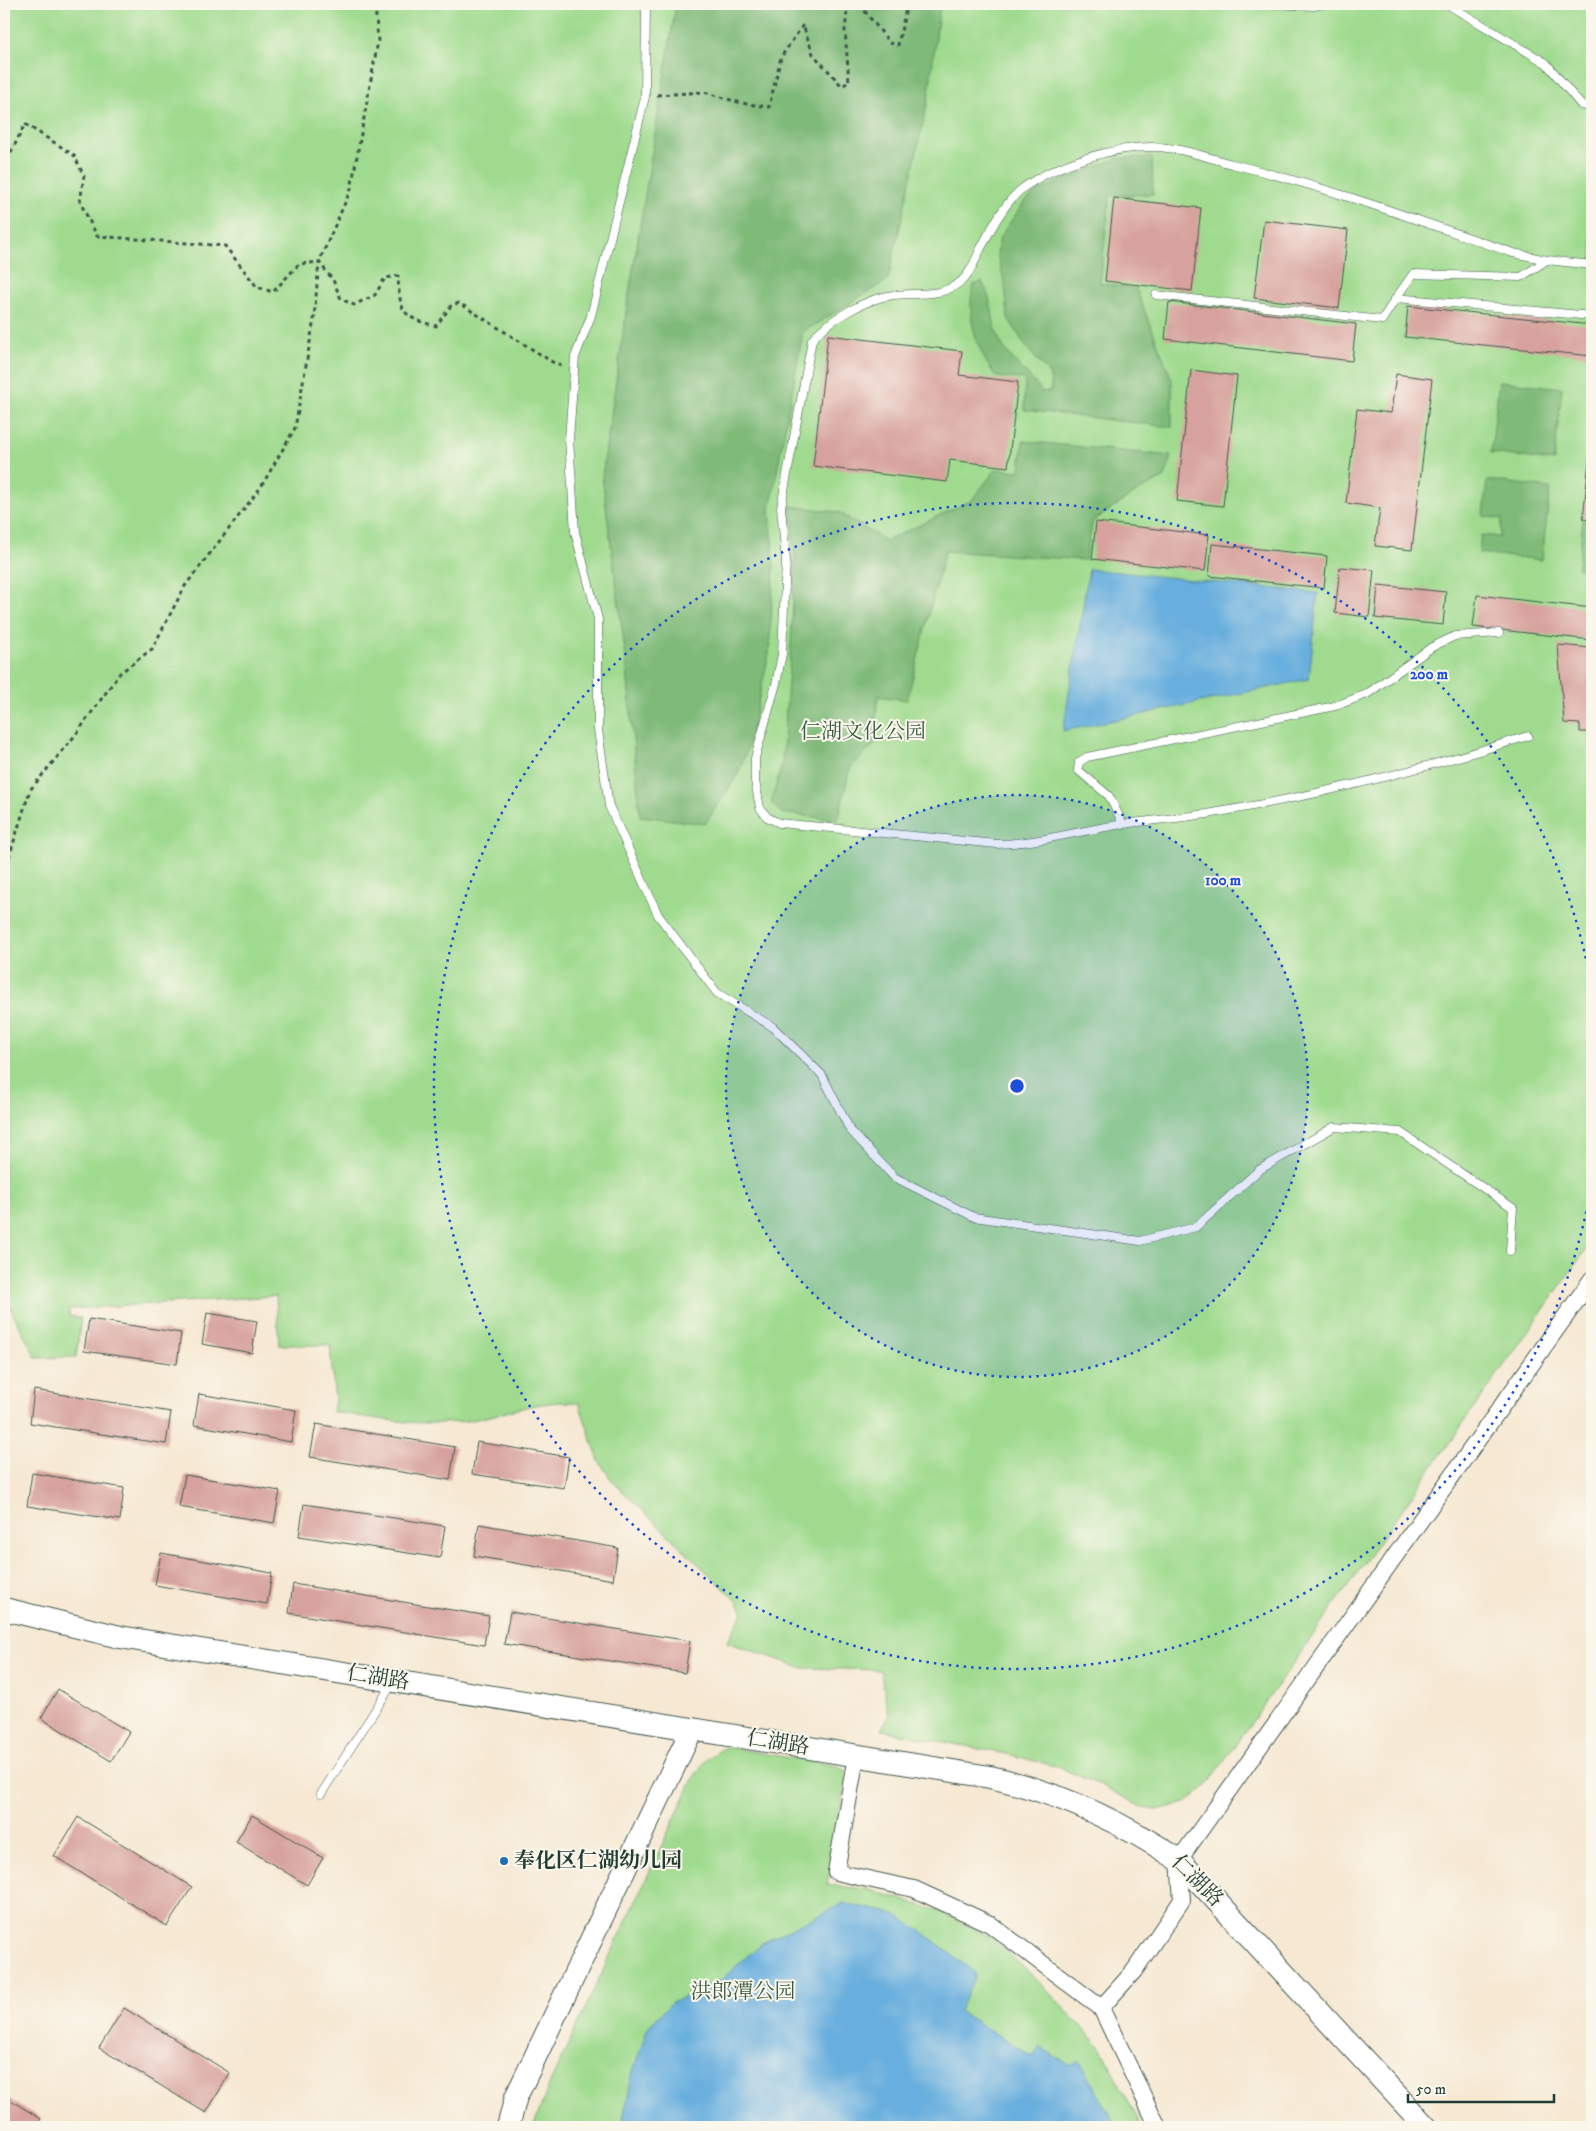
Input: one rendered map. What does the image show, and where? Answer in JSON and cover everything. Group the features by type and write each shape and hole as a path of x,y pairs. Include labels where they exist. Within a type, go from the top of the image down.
{"street":[{"path":"1101,2008 1134,1971 1182,1900 1179,1860 1592,1279"},
{"name":"仁湖路","path":"4,1609 120,1637 990,1777 1039,1790 1111,1819 1179,1860 1426,2127"},
{"path":"508,2127 516,2097 692,1729"},
{"path":"856,1756 836,1872 914,1889 990,1924 1101,2008 1158,2127"}],"lane":[{"path":"646,4 645,97 591,316 575,358 569,439 575,532 598,619 598,730 609,806 658,915 717,993 773,1027 822,1075 850,1130 894,1177 974,1216 1140,1241 1196,1227 1259,1170 1334,1127 1400,1132 1513,1208 1510,1252"},
{"path":"1270,4 1298,6 1324,4"},
{"path":"1447,4 1546,63 1581,105 1592,107"},
{"path":"1528,736 1438,765 1331,791 1206,814 1123,824 1025,844 997,844 779,823 767,817 760,808 755,758 776,684 782,654 786,560 781,507 812,340 820,328 875,297 940,292 959,283 972,267 988,235 1007,206 1022,190 1040,177 1084,160 1131,148 1157,147 1295,179 1513,253 1547,260 1592,265"},
{"path":"1156,295 1382,320 1413,274 1521,277 1547,260"},
{"path":"1396,298 1592,316"},
{"path":"1123,824 1109,796 1078,770 1079,762 1087,757 1335,706 1367,694 1432,646 1455,636 1499,632"},
{"path":"321,1794 394,1681"}],"path":[{"path":"4,873 30,790 77,733 120,673 152,649 185,586 261,487 296,428 314,319 319,262 351,189 378,41 374,4"},
{"path":"645,97 666,93 704,92 741,103 769,107 781,57 803,25 813,54 842,86 849,82 845,30 848,4"},
{"path":"861,4 890,43 898,45 907,4"},
{"path":"4,167 25,124 74,155 84,176 80,202 97,236 225,246 257,287 273,292 299,264 319,262"},
{"path":"319,262 333,280 340,299 354,305 375,295 385,278 398,276 400,305 414,320 436,326 451,306 459,303 554,363 574,367"}],"green space":[{"name":"仁湖文化公园","path":"4,4 1592,4 1592,1241 1208,1784 1186,1803 1157,1810 1143,1808 1105,1787 1058,1767 1011,1755 881,1730 889,1716 880,1670 803,1668 727,1642 743,1613 738,1602 613,1482 599,1461 579,1403 565,1402 537,1405 450,1423 416,1423 333,1412 335,1401 330,1345 279,1345 276,1296 69,1309 69,1316 81,1318 76,1357 36,1358 4,1296"},
{"path":"676,4 940,4 928,101 888,280 803,332 770,509 774,563 769,654 747,750 737,776 705,824 640,816 626,659 602,476 627,306"},
{"path":"1152,157 1153,194 1110,196 1100,283 1136,289 1172,380 1172,427 1024,410 1025,379 996,377 983,356 972,322 971,297 973,285 982,282 986,290 996,332 1004,348 1042,392 1051,391 1050,375 1027,348 1008,318 1005,285 997,254 1000,237 1025,201 1042,189 1118,158"},
{"path":"1499,381 1562,388 1554,461 1491,453"},
{"path":"1023,441 1171,456 1165,477 1138,491 1093,521 1085,560 945,551 907,700 878,696 874,745 850,768 838,820 781,813 771,803 782,764 791,643 795,558 790,506 838,512 886,541 972,500 996,469 1020,471"},
{"path":"1487,480 1550,488 1542,560 1479,553 1481,535 1500,537 1502,519 1483,516"},
{"path":"1583,520 1592,521 1592,570 1578,569"},
{"name":"洪郎潭公园","path":"725,1747 837,1766 847,1772 827,1885 867,1889 939,1911 992,1938 1038,1981 1100,2046 1142,2127 533,2127 550,2083 694,1777 707,1759"}],"water":[{"path":"1089,569 1318,593 1309,679 1063,731"},
{"path":"844,1903 895,1914 924,1933 976,1974 959,2011 1033,2057 1040,2047 1071,2066 1080,2061 1116,2127 624,2127 623,2119 633,2071 648,2027 671,2003 721,1980 762,1943"}],"building":[{"path":"1114,198 1201,208 1192,291 1105,281"},
{"path":"1264,220 1348,230 1339,308 1254,298"},
{"path":"1169,302 1356,324 1352,361 1165,339"},
{"path":"1408,306 1592,325 1592,356 1405,337"},
{"path":"828,335 962,351 959,375 1018,382 1008,467 950,460 947,482 813,466"},
{"path":"1191,370 1237,376 1223,506 1177,501"},
{"path":"1396,374 1432,379 1412,550 1375,546 1380,508 1346,503 1357,409 1391,413"},
{"path":"1592,441 1592,520 1583,519"},
{"path":"1096,522 1209,535 1205,571 1092,559"},
{"path":"1212,544 1327,556 1324,588 1209,576"},
{"path":"1340,567 1374,570 1369,617 1335,613"},
{"path":"1378,585 1446,592 1443,625 1375,618"},
{"path":"1477,595 1592,608 1592,640 1473,627"},
{"path":"1558,645 1592,648 1592,732 1580,732 1580,724 1564,723"},
{"path":"207,1313 257,1321 252,1353 202,1344"},
{"path":"89,1319 181,1333 177,1364 84,1351"},
{"path":"34,1390 171,1412 166,1444 30,1423"},
{"path":"199,1394 296,1410 291,1442 194,1425"},
{"path":"316,1424 455,1447 450,1480 310,1457"},
{"path":"477,1442 569,1457 564,1488 472,1474"},
{"path":"32,1473 124,1488 120,1520 27,1506"},
{"path":"185,1475 280,1491 274,1523 179,1507"},
{"path":"304,1504 445,1526 440,1558 299,1536"},
{"path":"479,1524 618,1548 613,1580 474,1556"},
{"path":"161,1553 272,1573 267,1604 155,1585"},
{"path":"293,1584 489,1616 484,1645 289,1613"},
{"path":"510,1612 690,1641 685,1673 504,1644"},
{"path":"58,1689 129,1732 111,1761 41,1718"},
{"path":"252,1815 323,1858 307,1885 236,1842"},
{"path":"78,1817 192,1887 167,1926 54,1856"},
{"path":"124,2008 230,2073 206,2113 99,2048"},
{"path":"4,2096 41,2119 35,2127 4,2127"}],"place":[{"name":"奉化区仁湖幼儿园","path":"504,1861"}]}
